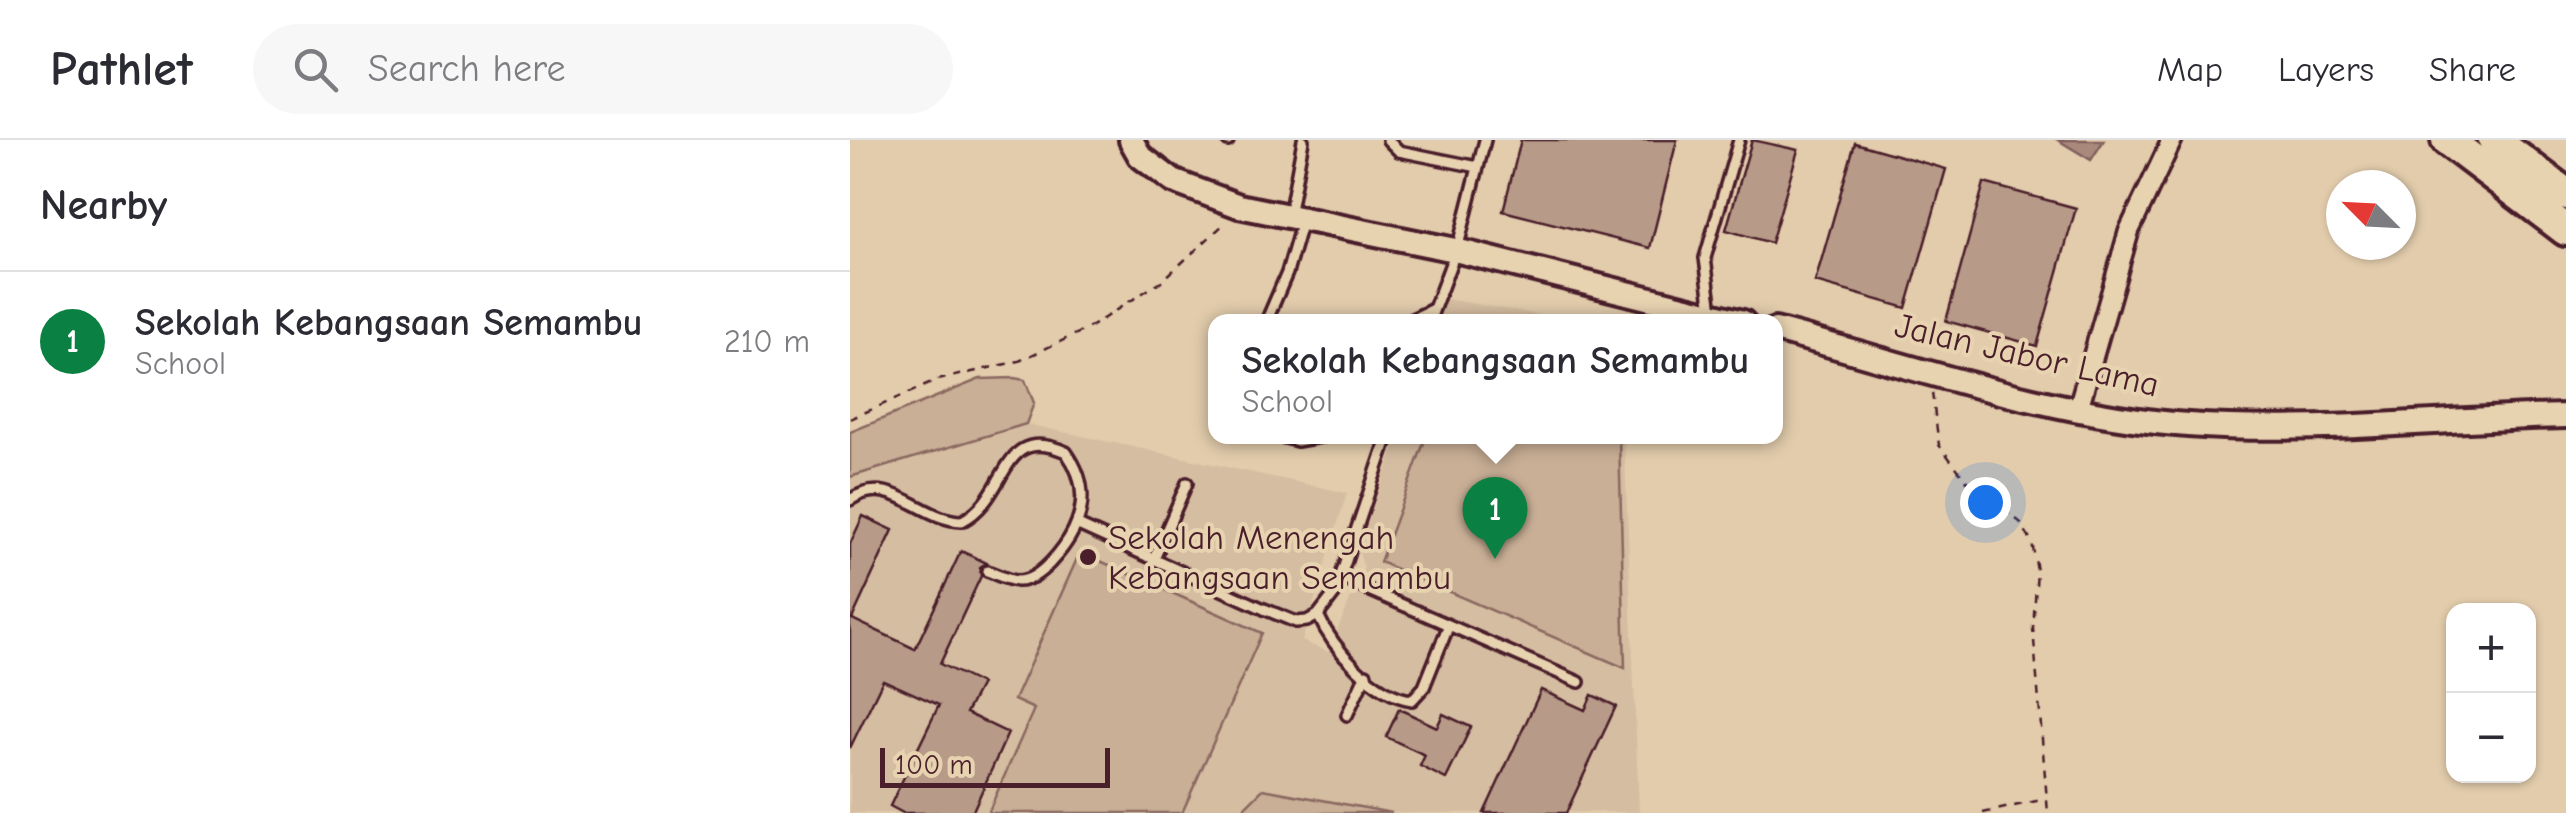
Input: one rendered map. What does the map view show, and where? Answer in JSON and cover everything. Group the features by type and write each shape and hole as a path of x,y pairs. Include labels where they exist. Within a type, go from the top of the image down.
{"highway":[{"path":"2448,140 2566,230"},
{"path":"2494,140 2566,194"}],"street":[{"path":"1131,140 1140,156 1173,181 1238,206 1455,250 1712,314"},
{"path":"2078,409 2130,231 2172,140"},
{"name":"Jalan Jabor Lama","path":"1783,332 2078,409 2188,426 2292,428 2566,416"}],"lane":[{"path":"1269,314 1287,273 1303,140"},
{"path":"1388,140 1399,152 1478,167"},
{"path":"1431,314 1455,250 1485,140"},
{"path":"1712,314 1706,258 1738,140"},
{"path":"1423,314 1433,309"},
{"path":"850,500 874,488 885,490 932,514 962,521 986,504 1015,452 1036,444 1066,452 1084,493 1078,525 1060,553 1034,577 1018,581 987,570"},
{"path":"1078,525 1296,622 1318,615 1341,578 1385,444"},
{"path":"1154,559 1187,482"},
{"path":"1341,578 1579,682"},
{"path":"1318,615 1337,646 1380,688 1412,700 1424,687 1448,627"},
{"path":"1347,715 1366,674"}],"path":[{"path":"850,419 938,380 1020,361 1088,329 1163,280 1238,206"},
{"path":"1934,372 1931,408 1939,444 1968,481 2020,522 2032,542 2037,571 2033,628 2048,813"},
{"path":"1983,813 2046,799"}],"shaded area":[{"path":"2058,140 2104,140 2091,160"},
{"path":"1445,299 1534,314 1440,314"},
{"path":"980,379 1025,380 1034,403 1026,424 850,477 850,432"},
{"path":"1026,424 1347,493 1302,641 1328,652 1364,568 1358,550 1396,444 1624,444 1639,812 1392,813 1264,789 1239,813 850,813 850,477"},
{"path":"1423,444 1619,444 1625,668 1380,562"},
{"path":"1080,552 1262,633 1182,813 988,813 1034,709 1014,700"},
{"path":"1263,789 1392,813 1239,813"}],"building":[{"path":"1521,140 1677,140 1650,248 1503,211"},
{"path":"1752,140 1798,150 1771,243 1726,230"},
{"path":"1855,143 1946,169 1906,308 1815,282"},
{"path":"1984,183 2076,208 2037,346 1946,321"},
{"path":"863,516 893,530 852,619 915,649 961,551 987,563 980,567 981,576 940,664 981,684 966,713 1008,733 972,813 903,813 890,806 939,705 883,680 850,748 850,544"},
{"path":"1541,690 1585,710 1592,695 1616,706 1566,813 1484,813"},
{"path":"1399,709 1437,727 1443,714 1471,727 1446,779 1420,766 1425,755 1386,737"}],"place":[{"name":"Sekolah Menengah Kebangsaan Semambu","path":"1088,557"},
{"name":"Sekolah Kebangsaan Semambu","path":"1495,559"}]}
